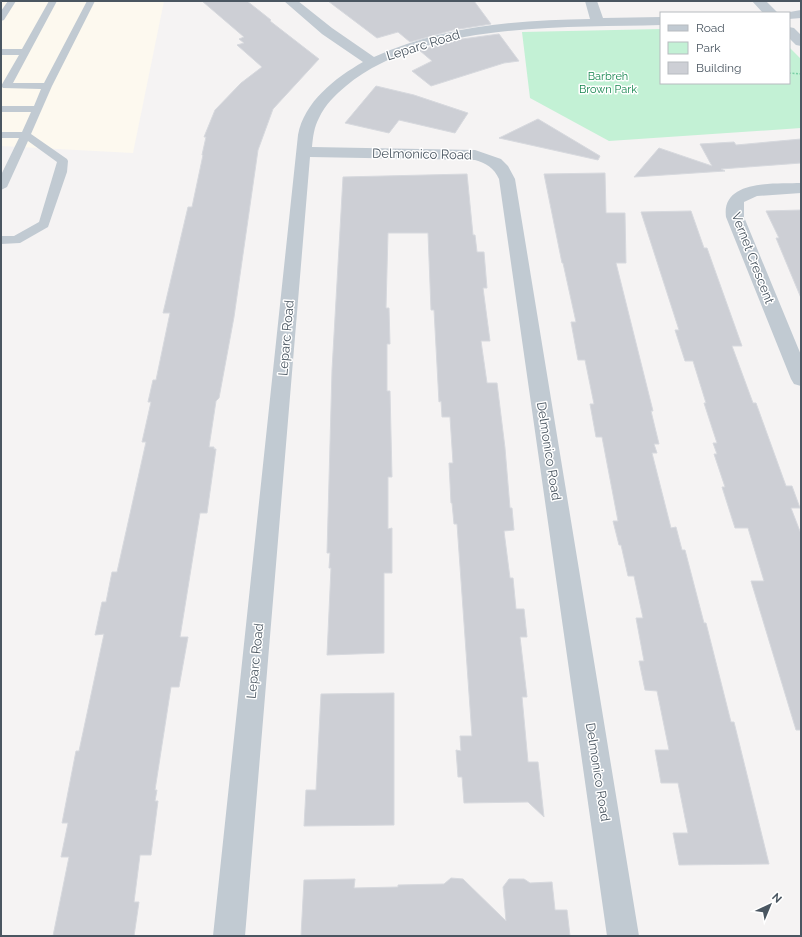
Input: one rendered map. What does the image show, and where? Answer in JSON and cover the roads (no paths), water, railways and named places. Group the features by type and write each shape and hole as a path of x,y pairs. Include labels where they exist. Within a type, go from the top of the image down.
{"street":[{"path":"290,1 327,31 372,62"},
{"path":"591,1 598,22"},
{"path":"758,1 770,12"},
{"path":"790,15 801,14"},
{"name":"Leparc Road","path":"229,936 303,152 308,125 322,102 337,87 372,62 433,40 480,30 529,24 660,21"},
{"path":"790,32 801,42"},
{"name":"Delmonico Road","path":"303,152 475,155 495,162 503,168 507,179 624,936"},
{"name":"Vernet Crescent","path":"801,188 747,193 738,198 733,206 735,217 801,379"}],"lane":[{"path":"1,18 12,1"},
{"path":"47,86 6,86 53,1"},
{"path":"1,187 38,109 47,86 91,1"},
{"path":"1,52 26,52"},
{"path":"1,109 38,109"},
{"path":"1,135 26,135 63,161 61,172 44,224 16,240 1,240"}],"park label":[{"name":"Barbreh Brown Park","path":"608,82"}]}
